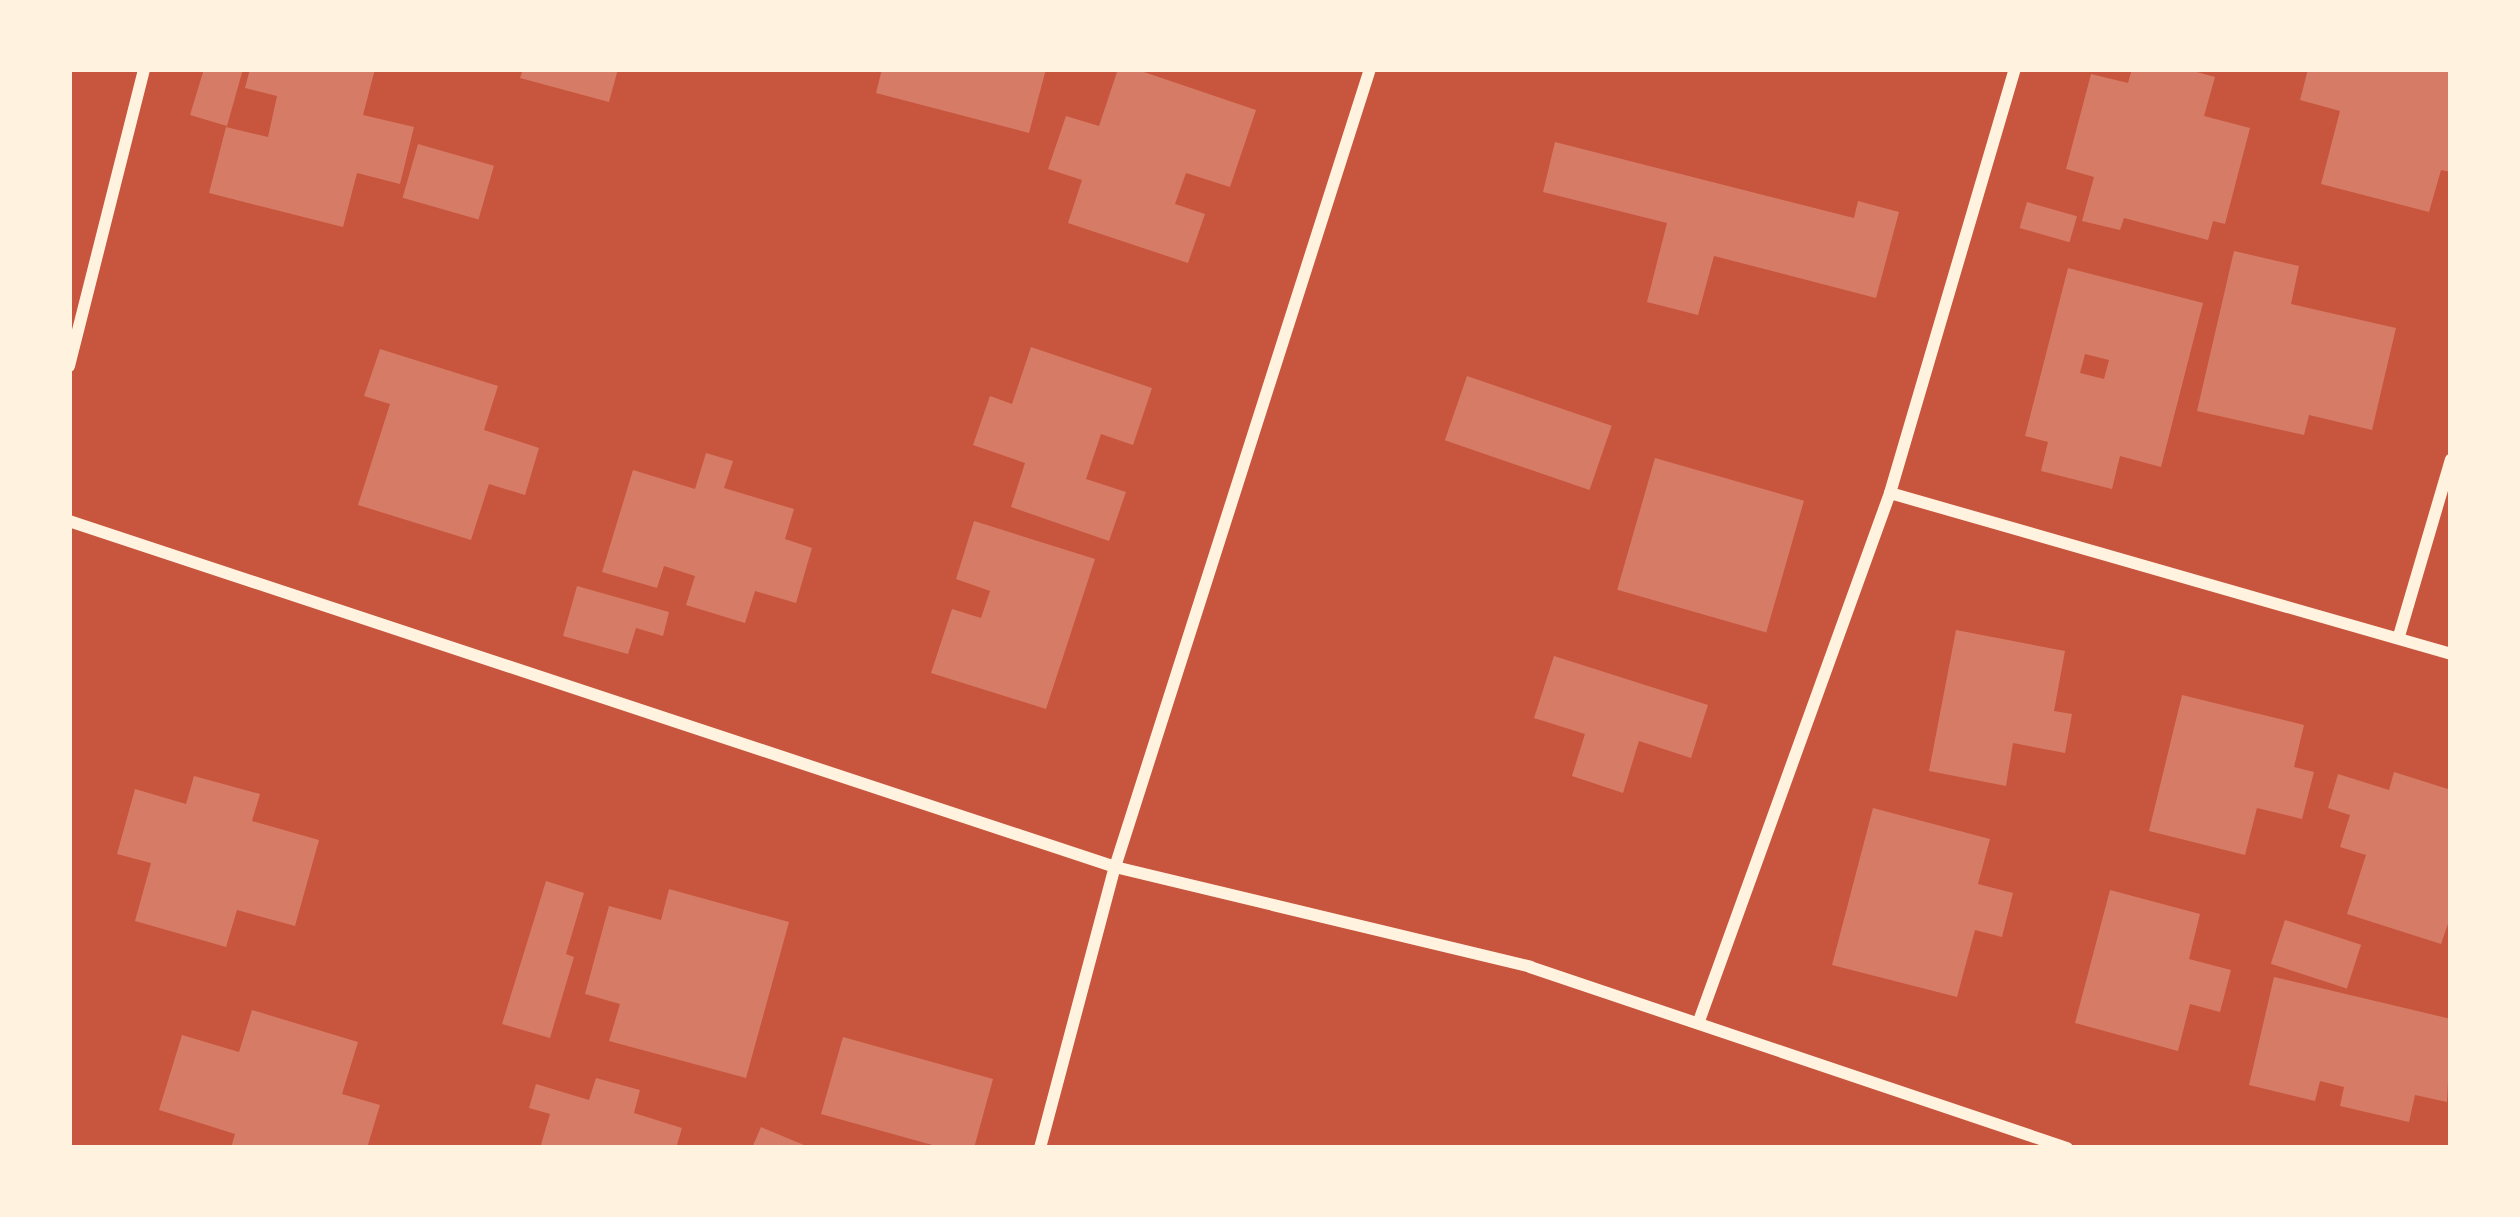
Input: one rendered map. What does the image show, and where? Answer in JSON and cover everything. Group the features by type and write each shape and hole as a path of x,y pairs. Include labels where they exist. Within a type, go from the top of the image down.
{"street":[{"path":"69,366 144,69"},
{"path":"1040,1148 1115,867 1370,69"},
{"path":"1699,1021 1890,494 2015,69"},
{"path":"2399,636 2451,459"},
{"path":"1890,494 2451,654"},
{"path":"69,520 1115,867 1530,968 2067,1148"}],"building":[{"path":"204,69 243,69 227,126 190,115"},
{"path":"250,69 375,69 363,115 414,127 400,184 357,173 343,227 209,193 226,127 268,137 277,96 245,88"},
{"path":"523,69 618,69 609,102 520,78"},
{"path":"882,69 1046,69 1029,133 876,93"},
{"path":"1118,69 1135,69 1256,110 1230,187 1186,173 1175,204 1205,214 1188,263 1068,223 1082,180 1048,169 1066,116 1099,126"},
{"path":"2132,69 2186,69 2215,77 2204,116 2250,128 2225,224 2213,221 2208,240 2124,218 2120,230 2082,221 2094,177 2066,169 2091,74 2128,83"},
{"path":"2308,69 2451,69 2451,172 2441,170 2429,212 2321,184 2340,111 2300,100"},
{"path":"1555,142 1854,218 1858,201 1899,212 1876,298 1714,256 1698,315 1647,302 1667,223 1543,192"},
{"path":"418,144 494,166 479,220 403,198"},
{"path":"2027,202 2077,216 2070,242 2020,228"},
{"path":"2234,251 2299,266 2291,304 2396,328 2372,430 2309,415 2304,435 2197,411"},
{"path":"2068,268 2203,303 2161,467 2120,456 2112,489 2041,471 2048,442 2025,436","holes":["2085,354 2109,360 2104,379 2080,373"]},
{"path":"1031,347 1152,388 1133,445 1101,434 1086,479 1126,492 1109,541 1011,507 1025,463 973,445 990,396 1012,404"},
{"path":"380,349 498,386 484,430 539,448 525,495 489,484 471,540 358,505 390,404 364,396"},
{"path":"1467,376 1612,426 1590,490 1445,440"},
{"path":"706,453 733,461 724,488 794,509 785,539 812,548 796,603 755,591 745,623 686,605 695,576 664,566 657,588 602,572 633,470 695,489"},
{"path":"1655,458 1804,501 1766,632 1617,590"},
{"path":"974,521 1095,559 1046,709 931,673 952,609 981,618 990,591 956,579"},
{"path":"577,586 669,612 663,636 636,628 628,654 563,636"},
{"path":"1956,630 2065,651 2054,711 2072,714 2065,753 2013,743 2006,786 1929,771"},
{"path":"1554,656 1708,705 1691,758 1639,741 1623,793 1572,776 1585,734 1534,718"},
{"path":"2182,695 2304,725 2294,767 2314,772 2302,819 2257,808 2245,855 2149,831"},
{"path":"2394,772 2451,790 2451,915 2441,944 2347,914 2366,855 2340,847 2350,815 2328,808 2338,774 2389,790"},
{"path":"194,776 260,794 252,821 319,840 295,926 237,910 226,947 135,921 151,863 117,854 135,789 186,804"},
{"path":"1873,808 1990,839 1978,884 2013,893 2002,937 1975,930 1957,997 1832,965"},
{"path":"546,881 584,893 566,954 574,957 550,1038 502,1024"},
{"path":"669,889 789,922 746,1078 609,1041 620,1004 585,994 609,906 661,920"},
{"path":"2110,890 2200,914 2189,959 2231,970 2220,1012 2190,1004 2178,1051 2075,1023"},
{"path":"2285,920 2361,945 2347,988 2271,964"},
{"path":"2274,977 2451,1019 2447,1102 2415,1095 2409,1122 2340,1106 2344,1087 2320,1081 2315,1101 2249,1085"},
{"path":"252,1010 358,1042 342,1094 380,1105 367,1148 231,1148 235,1134 159,1110 182,1035 239,1052"},
{"path":"843,1037 993,1079 974,1148 943,1148 821,1114"},
{"path":"596,1078 640,1090 634,1113 682,1128 676,1148 540,1148 550,1114 529,1108 536,1084 589,1100"},
{"path":"761,1127 811,1148 752,1148"}]}
